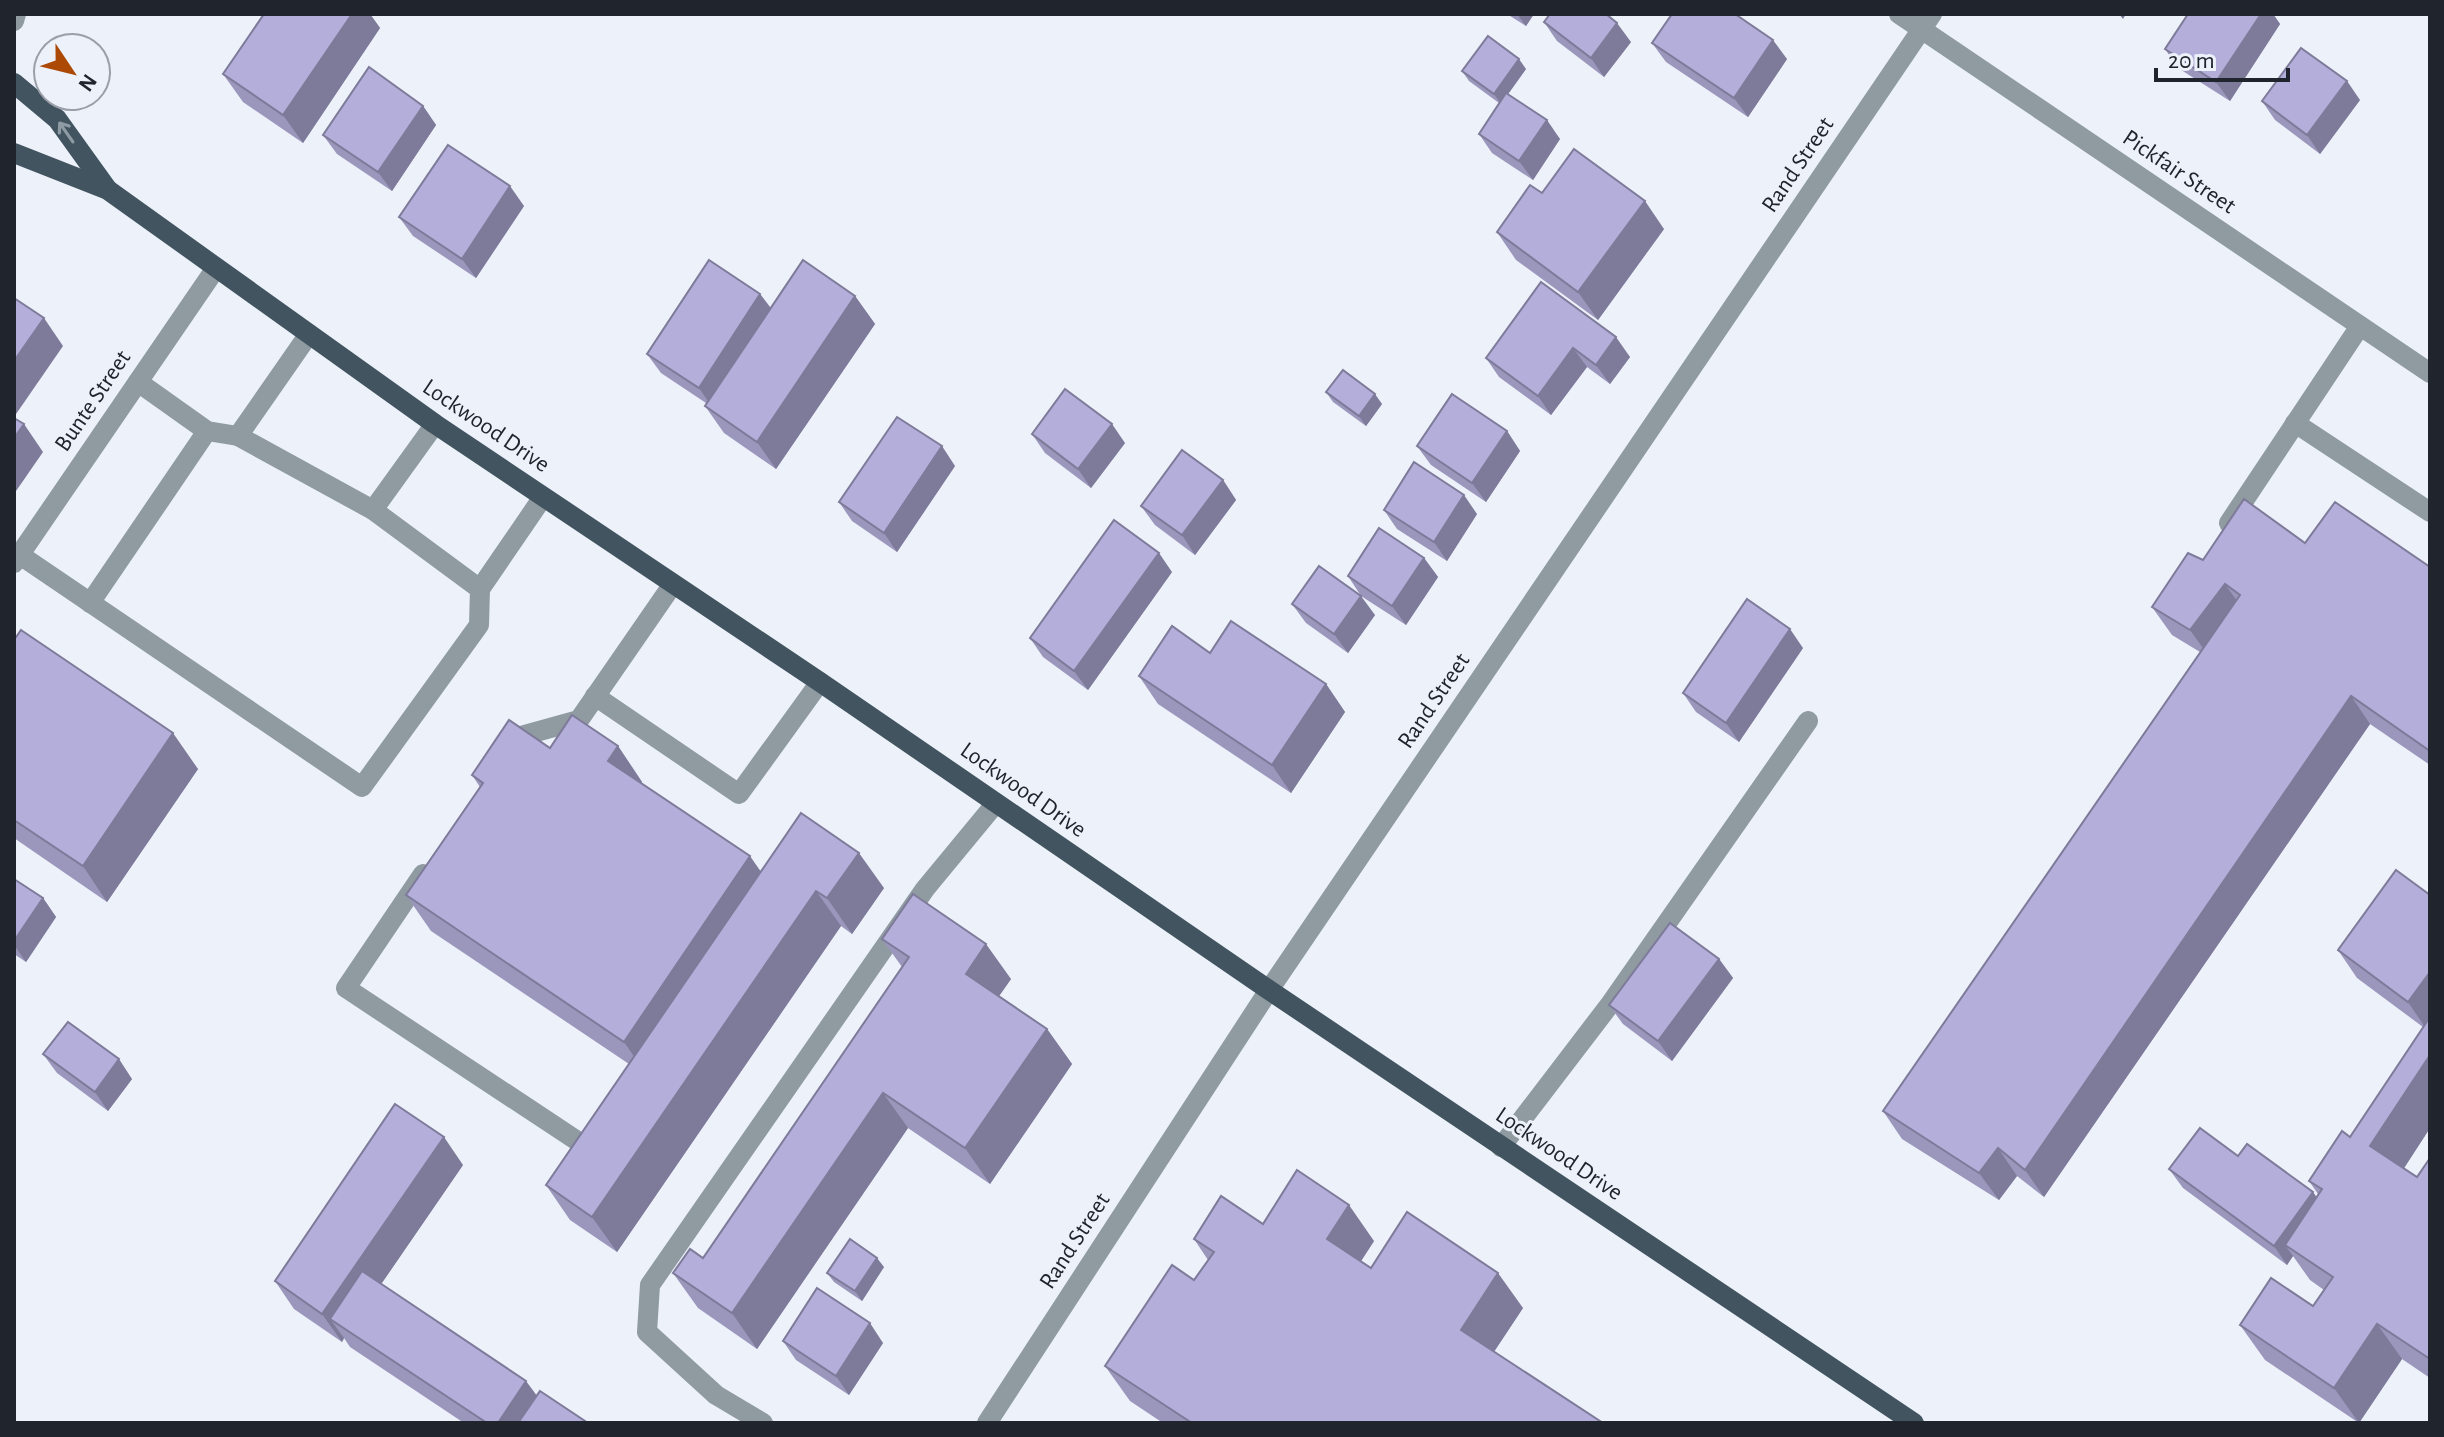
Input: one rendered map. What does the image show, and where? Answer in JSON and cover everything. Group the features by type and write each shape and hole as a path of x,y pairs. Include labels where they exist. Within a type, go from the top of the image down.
{"main road":[{"name":"Lockwood Drive","path":"14,83 57,119 108,190"},
{"name":"Lockwood Drive","path":"14,153 108,190 435,424 820,682 1501,1147 1914,1423"}],"street":[{"path":"14,21 16,14"},
{"name":"Pickfair Street","path":"1899,14 1927,22 2430,373"},
{"name":"Rand Street","path":"993,1421 1269,990 1927,22"},
{"name":"Bunte Street","path":"17,559 216,268"},
{"path":"2219,538 2360,326"},
{"path":"238,436 309,334"},
{"path":"138,382 207,431 238,436 373,510 480,589"},
{"path":"2295,423 2430,512"},
{"path":"373,510 435,424"},
{"path":"90,603 207,431"},
{"path":"17,559 90,603 362,787 479,625 480,589 543,497"},
{"path":"497,765 514,738 579,720 673,584"},
{"path":"595,696 739,794 820,682"},
{"path":"1501,1147 1611,1003 1808,721"},
{"path":"763,1423 716,1395 647,1332 650,1285 925,889 996,803"},
{"path":"434,857 346,988 585,1146"}],"building":[{"path":"264,14 352,14 283,115 223,74"},
{"path":"1550,14 1606,14 1617,23 1591,58 1544,22"},
{"path":"1672,14 1735,14 1773,40 1734,98 1652,43"},
{"path":"2188,14 2261,14 2216,82 2165,49"},
{"path":"1488,36 1519,59 1494,94 1462,71"},
{"path":"2301,48 2347,81 2307,135 2262,101"},
{"path":"369,67 423,106 378,172 323,135"},
{"path":"1506,93 1547,120 1519,161 1479,134"},
{"path":"448,145 510,186 462,259 399,217"},
{"path":"1574,149 1645,201 1578,292 1497,232 1530,185 1542,193"},
{"path":"709,260 760,294 699,388 647,354"},
{"path":"803,260 855,296 757,442 705,406"},
{"path":"1541,282 1616,337 1596,365 1573,348 1538,396 1486,358"},
{"path":"14,298 44,318 14,361"},
{"path":"1343,370 1375,394 1359,416 1326,392"},
{"path":"1065,389 1112,424 1078,469 1032,434"},
{"path":"1452,394 1507,431 1472,483 1417,446"},
{"path":"897,417 942,446 884,533 839,502"},
{"path":"14,418 24,424 14,438"},
{"path":"1182,450 1223,480 1182,535 1141,506"},
{"path":"1414,462 1464,495 1434,542 1384,510"},
{"path":"2244,499 2305,543 2335,502 2430,567 2430,751 2351,696 2025,1170 1998,1148 1979,1173 1883,1111 2240,595 2225,584 2190,630 2152,607 2188,553 2203,560"},
{"path":"1114,520 1159,553 1074,671 1030,638"},
{"path":"1379,528 1424,558 1392,606 1348,576"},
{"path":"1319,566 1361,596 1334,634 1292,604"},
{"path":"1747,599 1790,629 1726,723 1683,693"},
{"path":"1231,621 1326,684 1272,765 1139,676 1172,626 1210,653"},
{"path":"21,630 173,733 83,866 14,820 14,640"},
{"path":"572,715 618,746 608,761 750,856 624,1042 406,895 483,783 472,775 509,720 550,748"},
{"path":"801,813 859,853 827,898 816,891 592,1217 546,1185"},
{"path":"2396,870 2430,895 2430,972 2408,1002 2338,950"},
{"path":"14,879 43,898 14,941"},
{"path":"913,894 986,944 966,974 1047,1029 965,1148 883,1093 732,1313 673,1273 690,1249 703,1258 909,957 882,939"},
{"path":"1670,923 1719,959 1658,1041 1609,1005"},
{"path":"2430,1017 2430,1055 2370,1146 2417,1177 2430,1158 2430,1359 2377,1324 2334,1388 2240,1325 2271,1278 2313,1306 2333,1277 2285,1245 2322,1189 2309,1181 2342,1131 2350,1137"},
{"path":"68,1022 119,1059 95,1092 43,1054"},
{"path":"395,1104 444,1137 322,1314 275,1281"},
{"path":"2200,1128 2238,1156 2247,1144 2313,1192 2274,1246 2169,1169"},
{"path":"1297,1170 1349,1205 1327,1239 1371,1268 1407,1212 1498,1273 1461,1330 1603,1423 1192,1423 1105,1366 1172,1265 1194,1280 1214,1252 1194,1239 1221,1196 1263,1224"},
{"path":"850,1239 877,1258 855,1291 827,1273"},
{"path":"362,1271 526,1381 498,1423 487,1423 330,1319"},
{"path":"817,1288 870,1323 836,1376 783,1341"},
{"path":"540,1391 588,1423 518,1423"}]}
